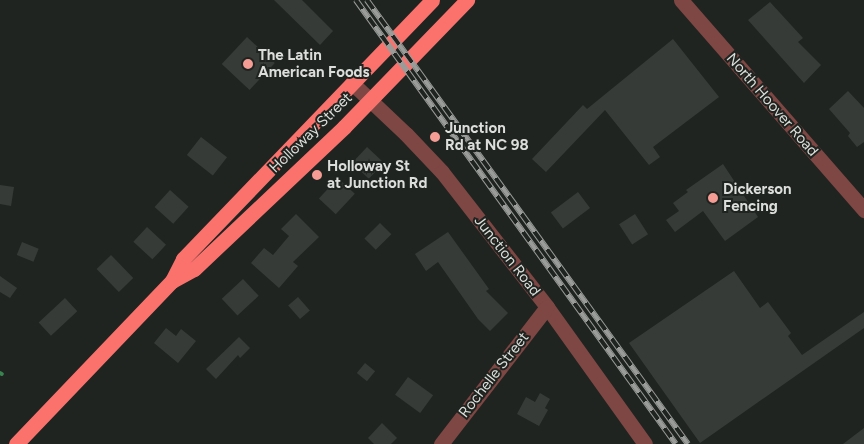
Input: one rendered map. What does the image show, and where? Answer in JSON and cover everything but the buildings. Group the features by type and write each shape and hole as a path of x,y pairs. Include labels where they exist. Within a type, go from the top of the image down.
{"highway":[{"name":"Holloway Street","path":"16,444 172,281 183,259 432,0"},
{"name":"Holloway Street","path":"172,281 194,269 370,100 466,0"}],"street":[{"name":"North Hoover Road","path":"689,2 864,210"},
{"name":"Junction Road","path":"352,82 442,172 547,307 645,444"},
{"name":"Rochelle Street","path":"441,444 547,307"}],"railway":[{"path":"356,0 676,444"},
{"path":"367,0 688,444"}],"place":[{"name":"The Latin American Foods","path":"248,64"},
{"name":"Junction Rd at NC 98","path":"435,137"},
{"name":"Holloway St at Junction Rd","path":"317,175"},
{"name":"Dickerson Fencing","path":"713,198"}]}
